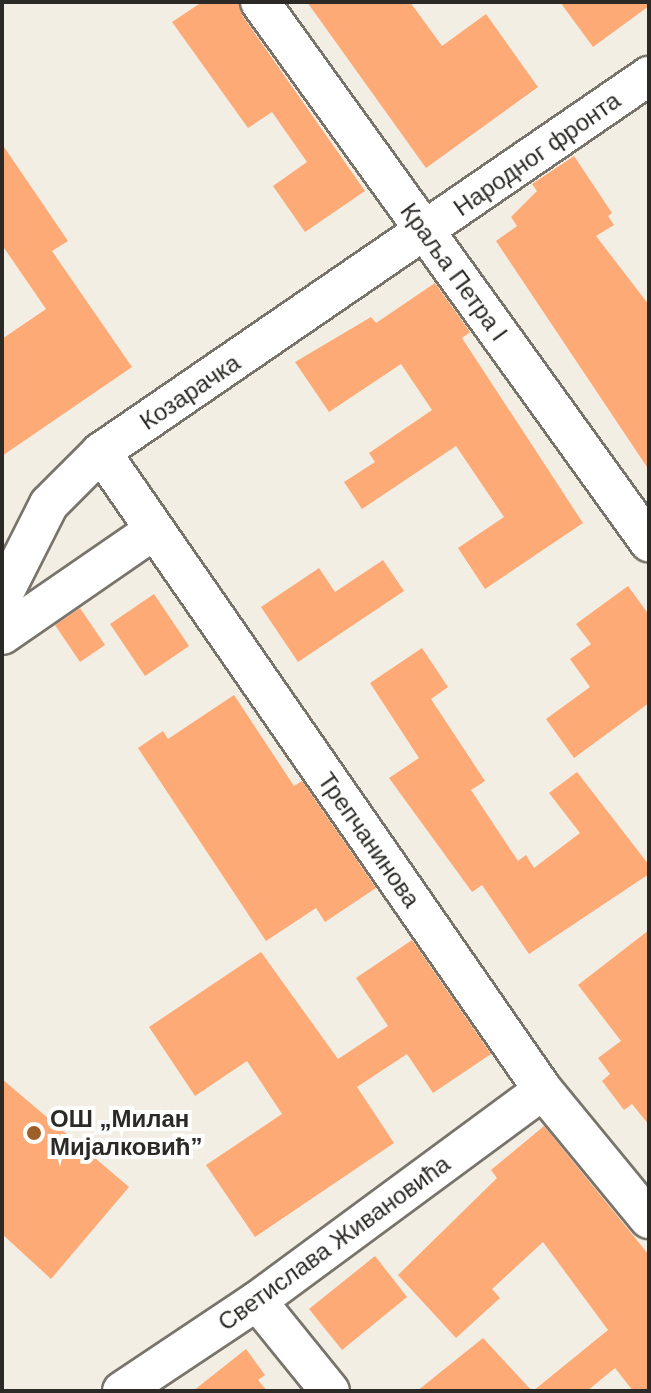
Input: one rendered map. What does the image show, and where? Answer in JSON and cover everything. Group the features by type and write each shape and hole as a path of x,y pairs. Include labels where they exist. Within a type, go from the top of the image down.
{"street":[{"name":"Краља Петра I","path":"260,2 649,542"},
{"name":"Народног фронта","path":"426,233 649,76"},
{"name":"Козарачка","path":"2,597 49,504 101,452 426,233"},
{"name":"Трепчанинова","path":"101,452 543,1090 649,1219"},
{"path":"2,635 153,531"},
{"name":"Светислава Живановића","path":"122,1391 257,1301 543,1090"},
{"path":"257,1301 330,1391"}],"building":[{"path":"202,2 238,2 242,15 365,191 305,232 273,186 307,162 272,112 248,128 172,22"},
{"path":"307,2 410,2 442,46 486,14 538,87 426,168"},
{"path":"560,2 649,2 649,6 593,47"},
{"path":"2,144 68,241 52,251 132,367 2,456 2,339 46,309 2,245"},
{"path":"574,156 612,213 608,216 614,225 596,236 649,305 649,470 496,241 517,226 511,217 537,191 532,184"},
{"path":"435,283 470,332 462,338 583,523 485,589 458,548 504,517 456,446 362,509 344,482 375,462 369,453 432,410 401,364 329,412 295,362 371,317 376,323"},
{"path":"383,560 404,591 298,662 261,607 319,568 335,592"},
{"path":"628,586 649,615 649,703 574,758 546,719 590,687 570,659 591,644 576,624"},
{"path":"154,594 189,646 145,676 110,624"},
{"path":"80,608 105,645 80,662 55,625"},
{"path":"422,648 448,687 431,699 485,781 471,790 518,861 526,855 534,868 580,833 549,793 577,772 649,865 649,874 529,954 482,885 472,892 389,778 419,758 370,683"},
{"path":"234,695 294,786 302,781 376,888 325,922 316,908 266,941 138,748 163,731 168,739"},
{"path":"649,930 649,1125 632,1104 624,1110 602,1081 610,1074 598,1058 621,1041 578,985"},
{"path":"412,940 491,1054 433,1093 407,1054 357,1087 394,1143 255,1237 206,1165 282,1114 247,1061 195,1096 149,1027 261,952 338,1059 388,1026 356,978"},
{"name":"ОШ „Милан Мијалковић”","path":"2,1079 129,1187 51,1279 2,1234"},
{"path":"544,1126 649,1255 649,1391 633,1391 615,1368 587,1391 533,1391 608,1330 543,1242 492,1289 500,1298 456,1338 398,1275 497,1178 491,1170"},
{"path":"375,1256 407,1297 342,1350 309,1309"},
{"path":"483,1338 532,1391 417,1391"},
{"path":"246,1349 265,1375 258,1380 267,1391 193,1391"}],"place":[{"name":"ОШ „Милан Мијалковић”","path":"34,1133"}]}
